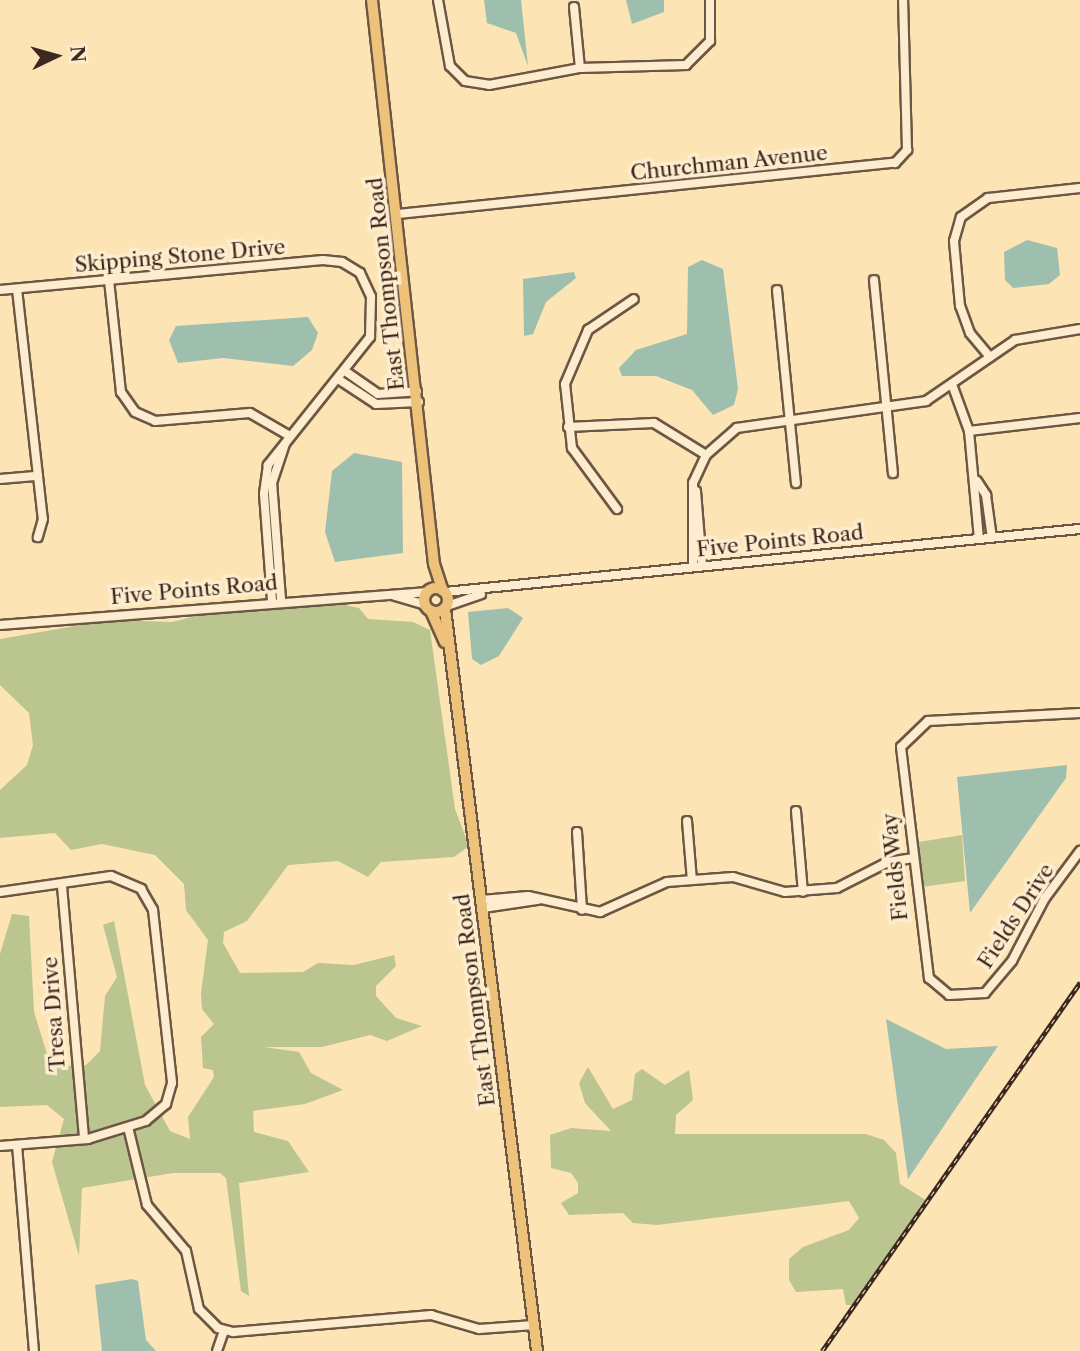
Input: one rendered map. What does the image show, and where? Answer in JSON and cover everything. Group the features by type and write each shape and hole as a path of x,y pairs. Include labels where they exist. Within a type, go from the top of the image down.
{"main road":[{"name":"East Thompson Road","path":"372,0 398,214 434,564 444,591 448,645 537,1351"},
{"name":"East Thompson Road","path":"434,564 428,592 428,608 448,645"},
{"path":"428,592 444,591"},
{"path":"428,608 446,607"}],"street":[{"path":"439,0 446,59 465,81 515,83 580,68 676,68 704,52 712,28 710,0"},
{"name":"Churchman Avenue","path":"398,214 895,163 907,150 903,0"},
{"path":"574,8 580,68"},
{"path":"990,357 970,332 960,306 954,241 962,214 988,198 1080,188"},
{"name":"Skipping Stone Drive","path":"0,290 323,260 360,273 370,289 373,328 345,371"},
{"path":"109,280 121,392 132,415 155,421 250,413 290,436"},
{"path":"874,280 893,473"},
{"path":"16,289 43,519 38,537"},
{"path":"777,290 796,483"},
{"path":"617,509 577,459 568,427 565,384 573,354 602,316 634,299"},
{"path":"698,566 696,486 706,454 737,428 790,419 886,409 953,387 1015,341 1080,329"},
{"path":"277,600 272,549 272,483 290,436 345,371 368,390 418,396"},
{"path":"338,379 363,398 382,405 418,396"},
{"path":"953,387 969,431 979,539"},
{"path":"363,398 368,390"},
{"path":"969,431 1080,418"},
{"path":"568,427 654,423 706,454"},
{"path":"0,479 38,476"},
{"path":"975,478 986,495 992,538"},
{"name":"Five Points Road","path":"444,591 483,593 698,566 1080,529"},
{"name":"Five Points Road","path":"0,625 277,600 428,592"},
{"name":"Five Points Road","path":"446,607 483,593"},
{"name":"Five Points Road","path":"392,595 428,608"},
{"name":"Fields Way","path":"938,988 922,964 901,747 928,721 1080,713"},
{"path":"796,811 803,892"},
{"path":"687,821 692,880"},
{"path":"577,832 582,910"},
{"name":"Fields Drive","path":"938,988 957,996 985,993 1012,961 1045,898 1080,851"},
{"path":"482,904 538,900 582,910 609,910 656,885 733,877 803,892 847,886 886,864 912,858"},
{"path":"0,892 62,886 111,876 140,888 153,911 172,1078 160,1111 128,1127 83,1139 0,1146"},
{"name":"Tresa Drive","path":"62,886 83,1139"},
{"path":"128,1127 147,1205 186,1251 198,1309 224,1331 431,1315 479,1329 534,1325"},
{"path":"17,1144 34,1351"},
{"path":"217,1351 224,1331"}],"green space":[{"path":"340,604 359,608 368,619 413,622 430,630 455,809 469,846 454,857 381,862 368,877 338,861 288,865 247,921 224,932 223,943 240,973 303,972 318,963 354,965 394,955 396,966 376,986 376,996 396,1018 422,1026 387,1041 370,1035 322,1047 264,1047 299,1052 311,1073 343,1090 305,1104 253,1111 254,1132 288,1141 309,1172 239,1183 249,1296 241,1291 226,1178 220,1173 173,1173 82,1188 79,1256 52,1162 64,1119 47,1105 0,1107 0,954 12,914 29,916 34,1012 51,1067 86,1065 100,1051 105,996 117,977 103,925 114,921 145,1085 170,1131 190,1139 188,1117 214,1077 213,1070 203,1068 201,1037 214,1024 202,1009 201,993 208,940 186,910 184,884 155,855 102,844 71,850 55,833 0,838 0,790 27,765 33,745 29,713 0,685 0,639 110,620 172,622 224,609"},
{"path":"962,835 965,881 922,887 919,842"},
{"path":"588,1067 613,1109 632,1100 635,1074 642,1069 665,1085 689,1070 693,1100 676,1115 675,1134 866,1134 884,1140 896,1153 900,1184 927,1201 854,1305 846,1305 843,1289 796,1292 789,1280 789,1259 803,1247 849,1230 859,1218 849,1201 657,1225 633,1223 623,1213 569,1215 561,1203 578,1193 578,1183 571,1173 551,1168 550,1135 571,1128 611,1131 585,1103 579,1083"}],"shaded area":[{"path":"484,0 521,0 528,66 516,33 487,23"},
{"path":"626,0 664,0 664,12 632,24"},
{"path":"1027,240 1057,248 1060,275 1049,284 1013,288 1005,280 1004,252"},
{"path":"702,260 723,269 738,389 734,405 713,415 692,390 656,376 622,376 619,368 636,350 687,334 688,267"},
{"path":"574,272 576,278 546,302 533,334 524,336 523,279"},
{"path":"308,317 318,333 312,350 293,366 223,358 178,363 169,340 176,326"},
{"path":"354,453 402,462 403,553 335,562 325,532 332,471"},
{"path":"508,608 523,618 499,656 481,665 472,659 468,612"},
{"path":"1067,765 1066,778 970,913 957,777"},
{"path":"886,1019 946,1049 998,1046 908,1179"},
{"path":"132,1279 138,1281 146,1340 156,1351 102,1351 95,1285"}],"railway":[{"path":"822,1351 1080,982"}]}
